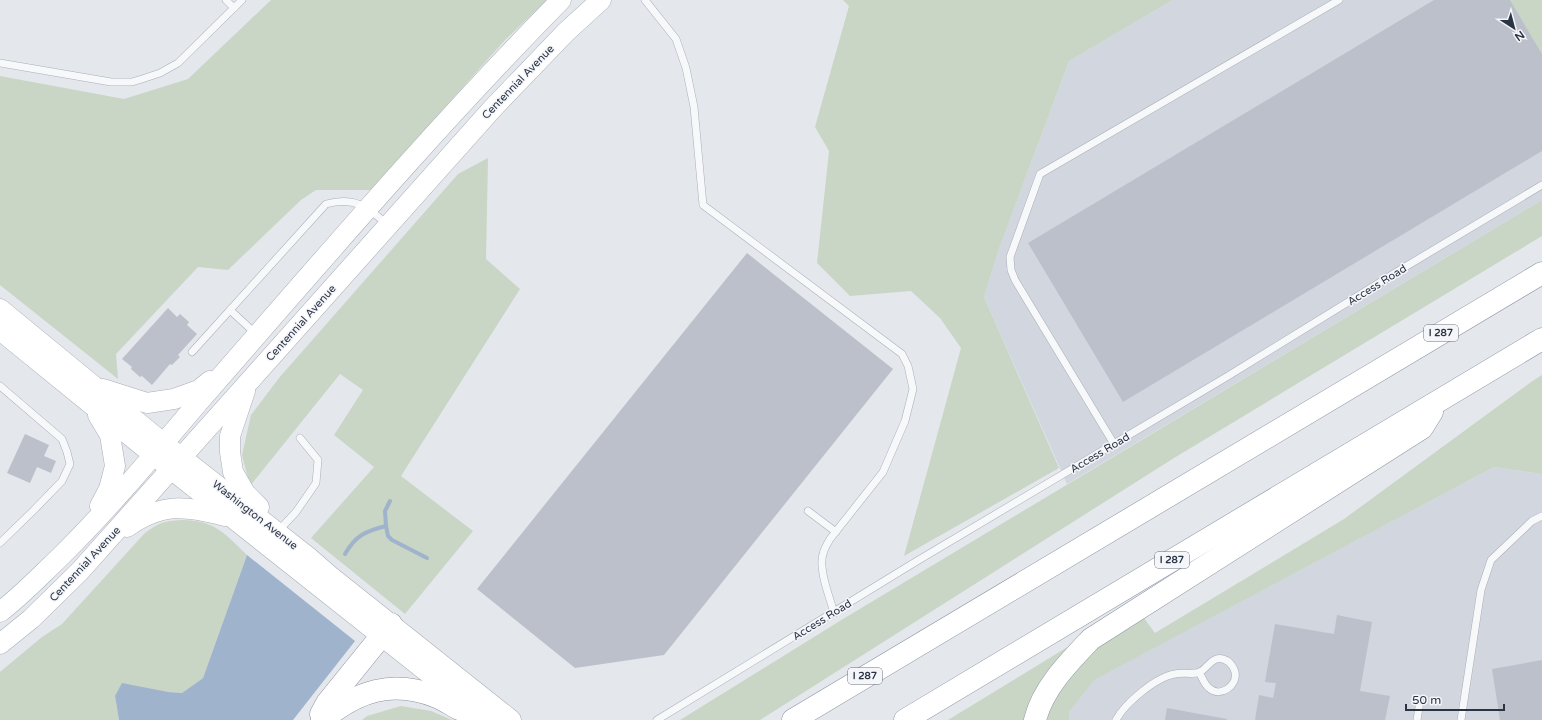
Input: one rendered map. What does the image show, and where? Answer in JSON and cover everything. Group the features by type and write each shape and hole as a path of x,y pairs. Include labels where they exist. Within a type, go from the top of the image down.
{"highway":[{"name":"I 287","path":"792,720 1542,273"},
{"name":"I 287","path":"905,720 1542,339"},
{"path":"1035,720 1049,688 1067,664 1091,639 1422,428 1440,400"},
{"path":"317,720 327,703 386,630"},
{"path":"322,720 338,707 366,694 383,689 400,688 419,691 438,697 460,709 487,719"}],"main road":[{"name":"Centennial Avenue","path":"0,612 18,599 89,527 369,208 499,63 561,0"},
{"name":"Centennial Avenue","path":"0,644 31,619 80,571 493,108 566,32 601,0"},
{"name":"Washington Avenue","path":"0,309 91,394 158,449 307,556 386,630 487,719"},
{"name":"Washington Avenue","path":"4,338 91,394"},
{"path":"91,394 147,403 174,399 198,390 240,354"},
{"path":"248,382 230,436 230,452 234,472 245,493 307,556"},
{"path":"89,527 109,489 115,466 110,435 91,394"},
{"name":"Washington Avenue","path":"176,463 232,517 511,720"},
{"path":"108,540 142,517 167,508 194,508 232,517"}],"lane":[{"path":"226,0 234,8"},
{"path":"0,63 111,82 132,82 160,73 178,63 242,0"},
{"path":"645,0 676,39 686,68 694,107 703,205 902,354 908,366 913,389 905,421 887,465 836,532 823,553 821,562 822,571 834,613"},
{"path":"1114,444 1015,280 1011,270 1010,257 1040,174 1339,0"},
{"name":"Access Road","path":"657,720 917,561 1114,444 1542,185"},
{"path":"192,352 326,204 338,200 349,201 369,208 388,225"},
{"path":"230,310 258,335"},
{"path":"0,386 62,439 70,464 62,480 0,543"},
{"path":"280,529 296,512 316,483 318,460 300,438"},
{"path":"808,511 836,532"},
{"path":"1461,720 1481,590 1491,560 1532,521 1542,516"},
{"path":"1116,720 1133,698 1152,684 1174,674 1199,672 1213,660 1220,659 1231,664 1236,674 1234,682 1229,689 1222,692 1214,691 1209,688 1199,672"},
{"path":"1417,720 1420,701"}],"shaded area":[{"path":"1173,0 1542,0 1542,200 1067,484 984,297 999,249 1069,61"},
{"path":"1494,467 1542,474 1542,720 1069,720 1069,712 1093,680"}],"green space":[{"path":"271,0 547,0 505,40 371,190 316,190 301,200 228,270 198,267 116,354 118,379 0,285 0,76 124,99 188,79"},
{"path":"843,0 1173,0 1069,61 999,249 984,297 1059,468 904,556 961,348 940,318 911,291 850,296 817,263 829,151 815,127 849,6"},
{"path":"1510,0 1542,0 1542,54"},
{"path":"488,158 486,259 520,289 401,476 473,531 405,614 311,538 374,467 334,435 363,390 340,374 250,486 242,455 251,415 279,378 458,174"},
{"path":"1542,200 1542,236 1174,458 760,720 680,720 843,619"},
{"path":"1542,375 1542,474 1494,467 1094,680 1069,712 1069,720 1044,720 1054,696 1094,649 1141,614 1155,633 1344,519"},
{"path":"182,520 203,523 219,530 247,555 203,678 182,693 168,692 115,696 119,720 0,720 0,672 42,637 62,624 144,534 153,527 162,523"},
{"path":"1079,640 1027,720 948,720"},
{"path":"401,706 431,711 452,720 362,720 367,716"}],"water":[{"path":"247,555 355,641 293,720 119,720 115,696 122,683 168,692 182,693 203,678"}],"building":[{"path":"1434,0 1510,0 1542,54 1542,151 1123,402 1028,243"},
{"path":"747,253 893,369 664,655 575,668 477,589"},
{"path":"168,308 177,317 180,314 189,322 187,325 197,334 178,355 180,357 172,365 170,364 152,385 142,376 140,377 131,369 132,367 122,359"},
{"path":"25,434 49,445 44,456 56,461 51,473 37,467 30,483 7,473"},
{"path":"1337,615 1372,622 1360,691 1390,696 1385,720 1255,720 1259,695 1273,698 1276,683 1265,682 1275,624 1334,634"},
{"path":"1542,660 1542,720 1500,720 1492,669"},
{"path":"1167,708 1227,719 1227,720 1165,720"}],"waterway":[{"path":"345,554 353,542 362,535 386,526 385,511 390,501"},
{"path":"386,526 388,536 392,540 427,558"}]}
